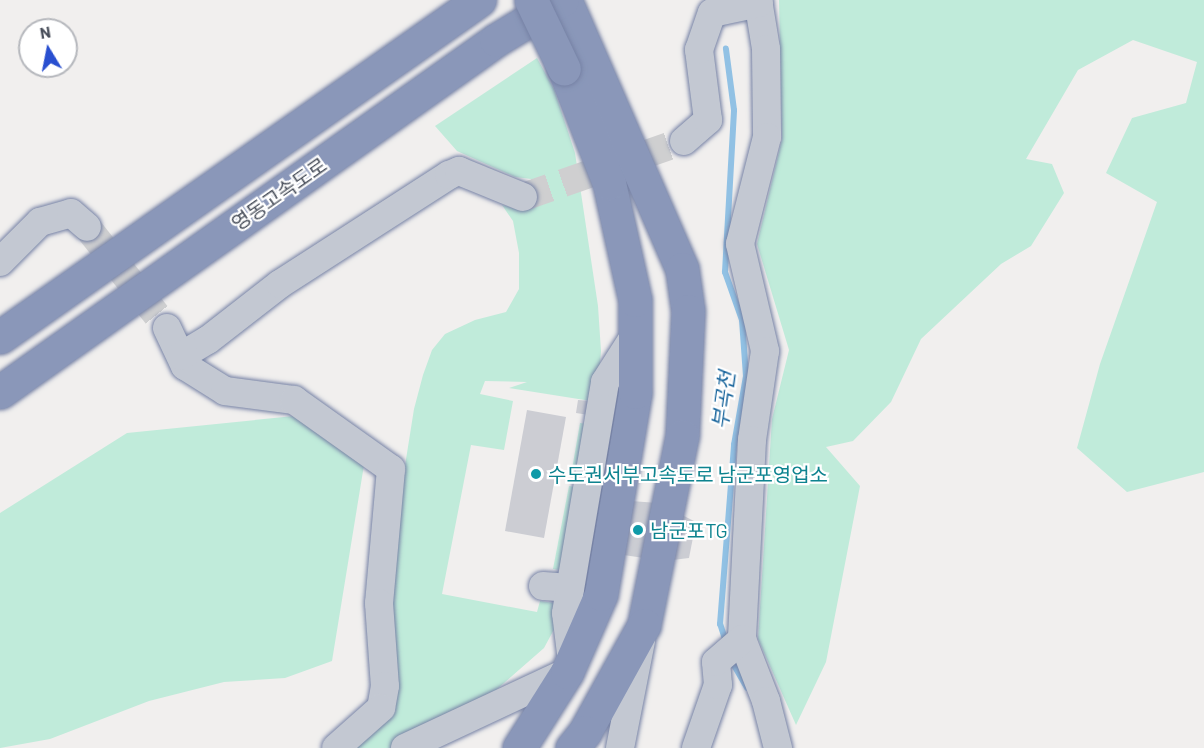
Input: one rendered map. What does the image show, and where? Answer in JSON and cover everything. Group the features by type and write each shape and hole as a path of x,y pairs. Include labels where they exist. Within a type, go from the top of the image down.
{"highway":[{"path":"0,337 479,0"},
{"path":"531,0 576,61 682,269 688,311 682,436 644,625 585,732 572,748"},
{"path":"519,748 569,666 601,594 635,392 635,300 609,183 576,61 563,0"},
{"name":"영동고속도로","path":"0,392 496,40 563,0"}],"street":[{"path":"684,141 708,120 699,50 712,13 758,2 766,49 767,137 740,244 765,351 752,440 742,639 766,701 778,748"},
{"path":"181,356 280,284 449,175 459,171 523,197"},
{"path":"0,262 40,222 72,213 87,227"},
{"path":"167,328 186,366 225,391 294,400 391,469 379,603 385,686 381,708 336,748"},
{"path":"405,748 569,666 566,613 556,587 606,382 635,335"},
{"path":"620,748 644,625"},
{"path":"696,748 718,685 716,662 742,639"}],"green space":[{"path":"779,0 1204,0 1204,472 1127,492 1077,448 1100,364 1157,202 1106,173 1132,118 1186,103 1197,62 1133,40 1078,70 1026,159 1052,164 1064,193 1031,246 1001,264 921,339 891,402 853,441 826,447 860,486 826,662 796,725 758,639 772,419 789,350 757,244 782,139"},
{"path":"537,58 554,89 575,153 598,306 601,351 597,401 583,471 572,469 580,423 588,424 591,401 509,388 527,382 485,381 480,394 513,401 504,450 471,445 442,594 537,612 540,601 561,604 558,622 544,648 496,690 408,733 390,748 343,748 372,724 390,560 414,409 423,375 432,350 445,334 475,320 506,312 519,289 519,253 513,221 502,205 520,210 537,200 531,179 515,177 457,151 435,126"},
{"path":"334,412 364,465 332,661 285,678 224,682 149,701 50,739 0,748 0,513 127,433"},
{"path":"569,486 582,488 566,571 553,569"}],"building":[{"path":"578,400 591,401 589,415 576,413"},
{"name":"수도권서부고속도로 남군포영업소","path":"527,410 566,417 544,538 505,531"},
{"name":"남군포TG","path":"604,499 658,503 696,522 689,558 664,561 617,554 581,539 585,503"}],"waterway":[{"name":"부곡천","path":"726,49 734,110 725,272 742,320 746,376 734,445 720,624 726,642"},
{"name":"부곡천","path":"731,660 747,688"}],"tunnel":[{"path":"523,197 684,141"},
{"path":"87,227 167,328"}],"place":[{"name":"수도권서부고속도로 남군포영업소","path":"536,474"},
{"name":"남군포TG","path":"638,530"}]}
